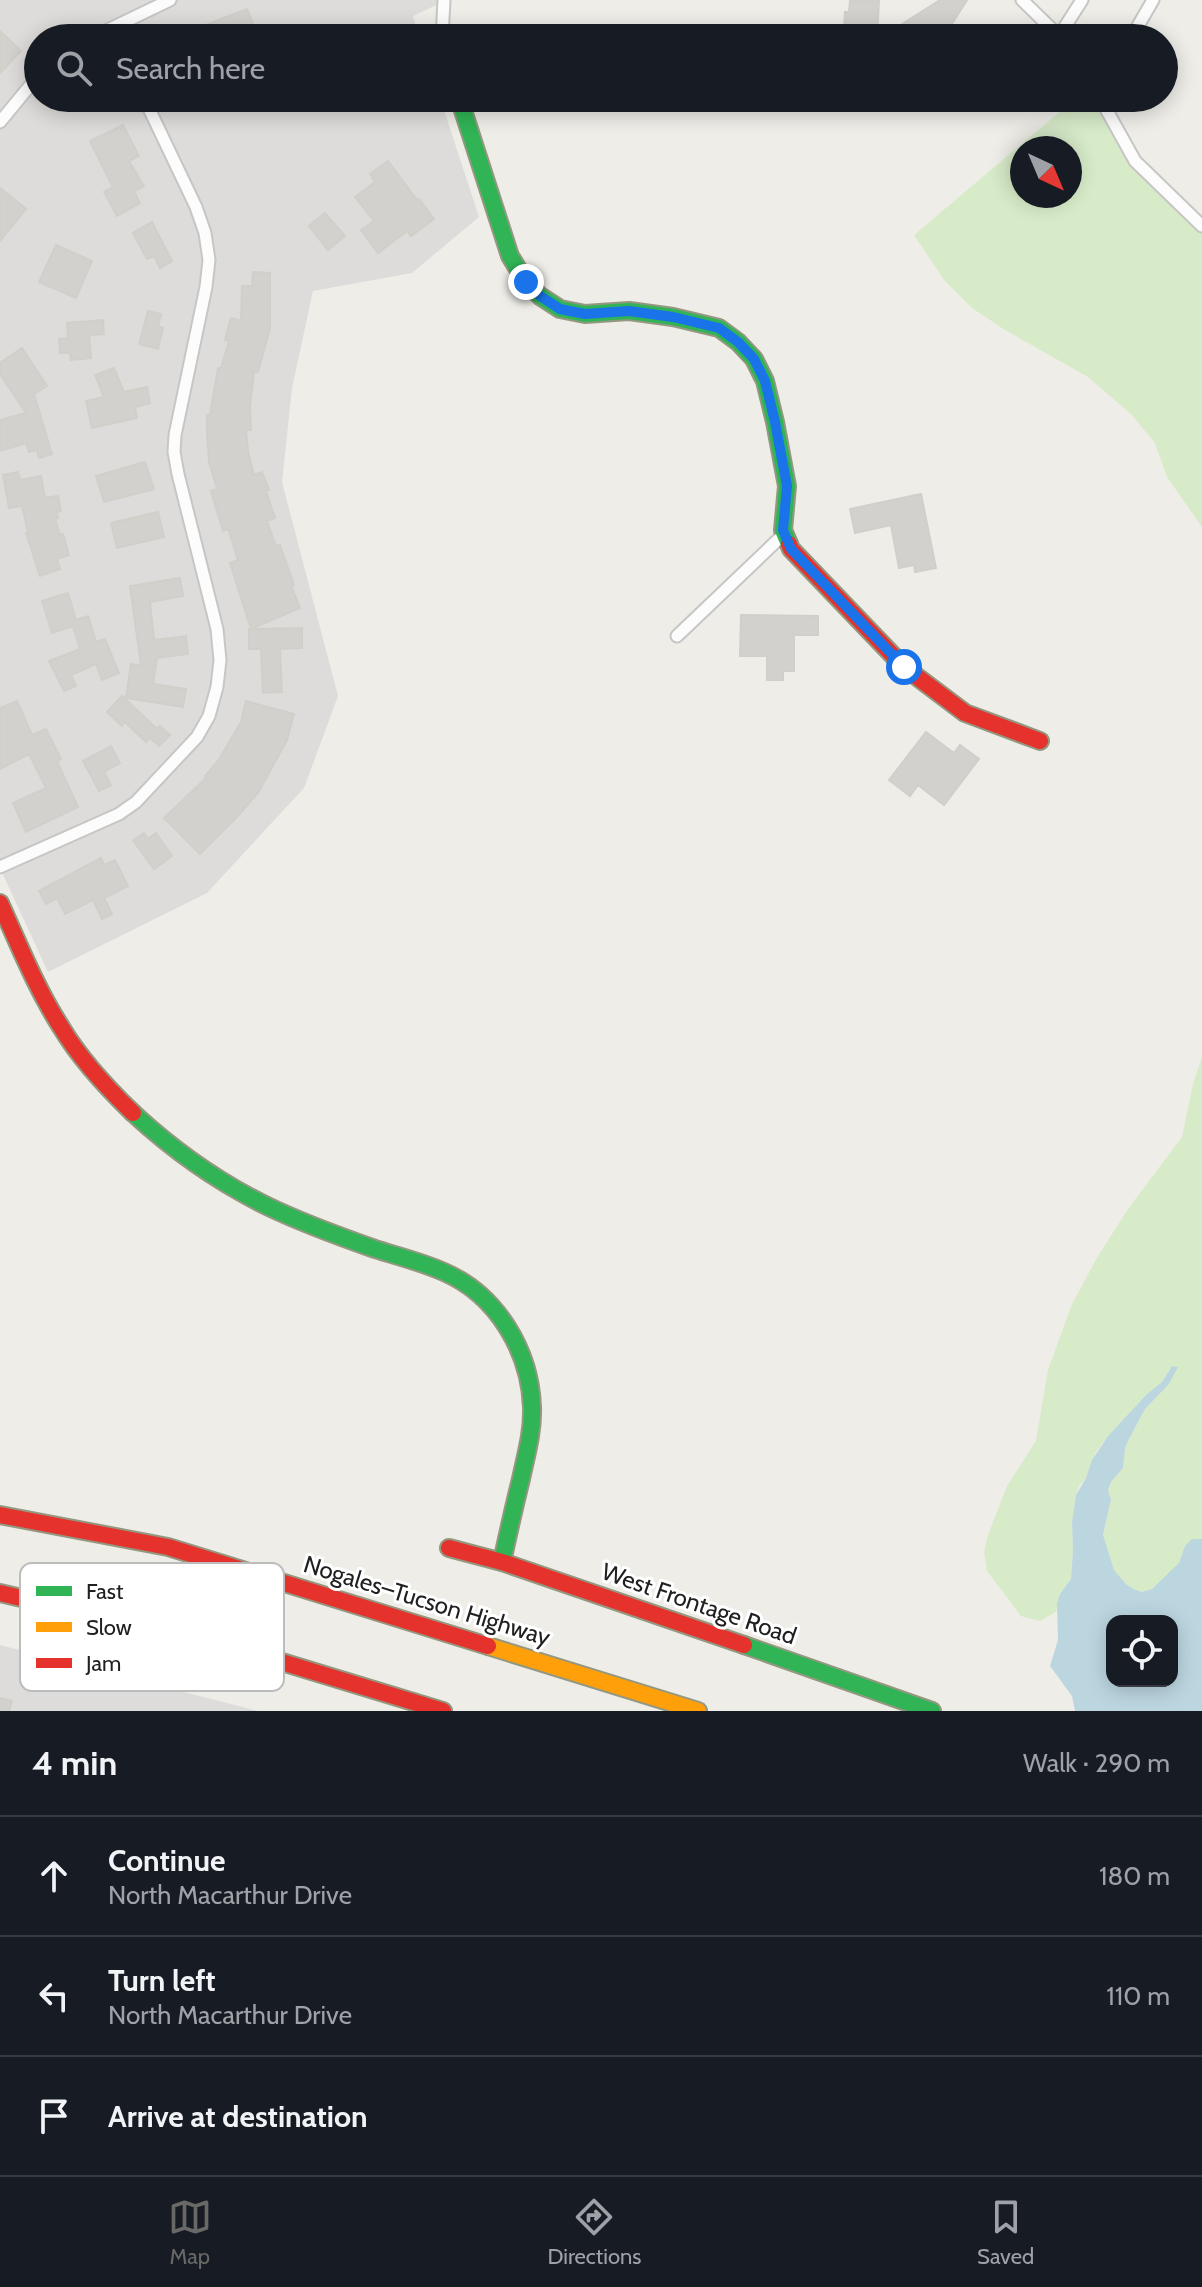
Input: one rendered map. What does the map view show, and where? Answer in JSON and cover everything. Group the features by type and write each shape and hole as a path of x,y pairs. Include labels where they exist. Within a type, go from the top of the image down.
{"main road":[{"path":"464,112 510,256 526,282 560,309 585,314 629,311 673,317 719,328 738,342 754,359 765,381 787,486 783,530 791,549 904,667 965,713 1040,741"},
{"path":"0,903 42,994 71,1044 117,1098 164,1141 251,1198 301,1221 445,1272 475,1291 501,1316 526,1363 533,1415 502,1562"},
{"name":"Nogales–Tucson Highway","path":"0,1515 168,1547 220,1563"},
{"name":"West Frontage Road","path":"449,1548 502,1562 932,1711"},
{"name":"Nogales–Tucson Highway","path":"284,1583 698,1711"},
{"path":"0,1593 20,1598"},
{"path":"284,1663 443,1711"}],"street":[{"path":"129,24 170,0"},
{"path":"443,24 444,0"},
{"path":"1022,0 1047,24"},
{"path":"1068,24 1082,0"},
{"path":"1139,24 1153,0"},
{"path":"0,122 24,93"},
{"path":"0,867 94,826 136,802 197,737 209,716 217,687 220,660 217,629 174,452 209,260 205,233 196,207 151,112"},
{"path":"1108,112 1135,161 1202,226"},
{"path":"677,636 785,533"}],"shaded area":[{"path":"0,0 447,0 413,16 416,24 24,24 24,112 445,112 479,217 412,273 313,291 292,388 282,482 338,696 304,788 207,893 48,972 0,868"},
{"path":"0,1645 20,1650 20,1691 180,1691 258,1711 0,1711"}],"green space":[{"path":"1059,112 1101,112 1144,177 1202,232 1202,527 1167,477 1155,443 1131,414 1088,377 972,308 945,281 914,235 1010,154 1010,208 1082,208 1082,136 1031,136"},
{"path":"1202,1057 1202,1539 1182,1554 1180,1563 1166,1577 1152,1589 1143,1592 1126,1584 1114,1570 1103,1536 1111,1500 1108,1490 1111,1482 1123,1468 1125,1449 1145,1409 1169,1384 1177,1367 1172,1366 1162,1382 1108,1436 1079,1486 1072,1522 1071,1579 1060,1594 1056,1612 1040,1621 1021,1616 987,1571 984,1552 988,1535 1007,1486 1036,1441 1048,1370 1072,1304 1128,1209 1182,1137"}],"water":[{"path":"1172,1366 1178,1367 1169,1384 1145,1409 1128,1441 1123,1468 1108,1490 1111,1500 1103,1535 1114,1570 1126,1584 1142,1592 1152,1589 1179,1563 1185,1546 1192,1539 1202,1539 1202,1711 1075,1711 1072,1696 1050,1666 1058,1640 1057,1603 1071,1579 1076,1495 1092,1460 1108,1436 1162,1382"}],"building":[{"path":"850,0 879,1 878,24 844,24 845,12 849,12"},
{"path":"940,0 967,0 952,24 902,24"},
{"path":"247,9 253,24 208,24"},
{"path":"0,31 21,51 0,73"},
{"path":"123,125 139,156 129,161 144,186 134,191 140,203 117,216 104,192 113,187 90,141"},
{"path":"388,161 434,219 411,236 407,231 378,253 361,230 374,221 355,197 375,182 370,174"},
{"path":"0,188 26,209 0,241"},
{"path":"325,213 345,236 328,250 309,226"},
{"path":"152,222 172,261 160,268 154,256 147,259 133,233"},
{"path":"56,245 92,261 76,298 39,282"},
{"path":"253,272 270,273 270,328 258,372 254,371 251,430 246,430 248,451 254,475 262,472 269,490 266,491 275,518 267,521 276,546 280,545 300,608 251,629 230,563 238,560 228,529 223,531 211,491 217,489 209,462 207,415 210,415 218,368 221,368 229,341 225,340 231,318 241,321 242,286 252,286"},
{"path":"148,311 161,314 158,326 163,328 158,349 139,344"},
{"path":"103,320 104,334 89,335 91,358 71,360 70,353 60,353 59,339 68,338 67,323"},
{"path":"22,348 47,386 34,394 52,454 39,458 37,450 29,452 26,443 0,451 0,420 26,413 0,374 0,363"},
{"path":"114,368 124,392 147,387 150,403 135,407 137,418 92,428 86,401 104,397 95,375"},
{"path":"145,462 154,489 104,502 96,476"},
{"path":"18,472 20,480 41,476 45,498 58,496 61,511 56,512 58,518 55,519 69,555 57,559 60,569 40,576 26,533 22,506 9,508 3,475"},
{"path":"921,494 936,568 915,572 914,565 899,568 891,525 855,533 850,509"},
{"path":"158,512 164,537 117,548 111,523"},
{"path":"180,578 183,596 150,602 154,640 186,636 188,654 157,658 153,684 186,689 183,707 126,698 131,664 141,665 130,586"},
{"path":"68,593 76,620 88,616 96,642 105,639 119,673 102,680 96,664 71,675 76,686 64,691 49,661 80,649 73,626 52,633 42,601"},
{"path":"741,615 818,616 818,635 794,635 794,671 783,671 783,680 767,680 767,656 740,656"},
{"path":"302,628 302,648 280,649 282,692 263,693 261,649 249,649 249,629"},
{"path":"122,696 157,729 160,726 170,735 159,746 150,738 146,742 125,722 122,726 107,712"},
{"path":"17,701 32,735 46,729 61,759 57,761 78,807 26,832 13,803 46,788 29,754 0,769 0,708"},
{"path":"246,701 294,714 287,740 258,793 200,854 164,818 206,778 218,761 241,722"},
{"path":"926,732 954,753 960,745 979,759 944,805 918,785 910,796 889,780"},
{"path":"111,746 120,763 104,772 111,785 99,791 83,761"},
{"path":"144,833 148,839 156,833 172,856 154,869 133,840"},
{"path":"101,858 104,865 115,860 128,886 104,898 112,914 102,919 93,900 65,914 57,898 46,904 39,891"},
{"path":"0,1698 12,1701 9,1711 0,1711"}],"traffic: fast":[{"path":"464,112 510,256 526,282 540,296 560,309 585,314 629,311 719,328 754,359 765,381 775,422 787,486 783,530 789,544"},
{"path":"133,1113 197,1164 249,1197 320,1229 444,1272 463,1282 495,1310 507,1327 525,1366 532,1407 529,1443 502,1562"},
{"path":"744,1645 932,1711"}],"traffic: slow":[{"path":"488,1646 698,1711"}],"traffic: jam":[{"path":"789,544 904,667 965,713 1040,741"},
{"path":"0,903 36,982 68,1039 133,1113"},
{"path":"0,1515 168,1547 220,1563"},
{"path":"449,1548 502,1562 744,1645"},
{"path":"284,1583 488,1646"},
{"path":"0,1593 20,1598"},
{"path":"284,1663 443,1711"}],"route":[{"path":"526,282 560,309 585,314 629,311 673,317 719,328 738,342 754,359 765,381 787,486 783,530 791,549 904,667"}]}
